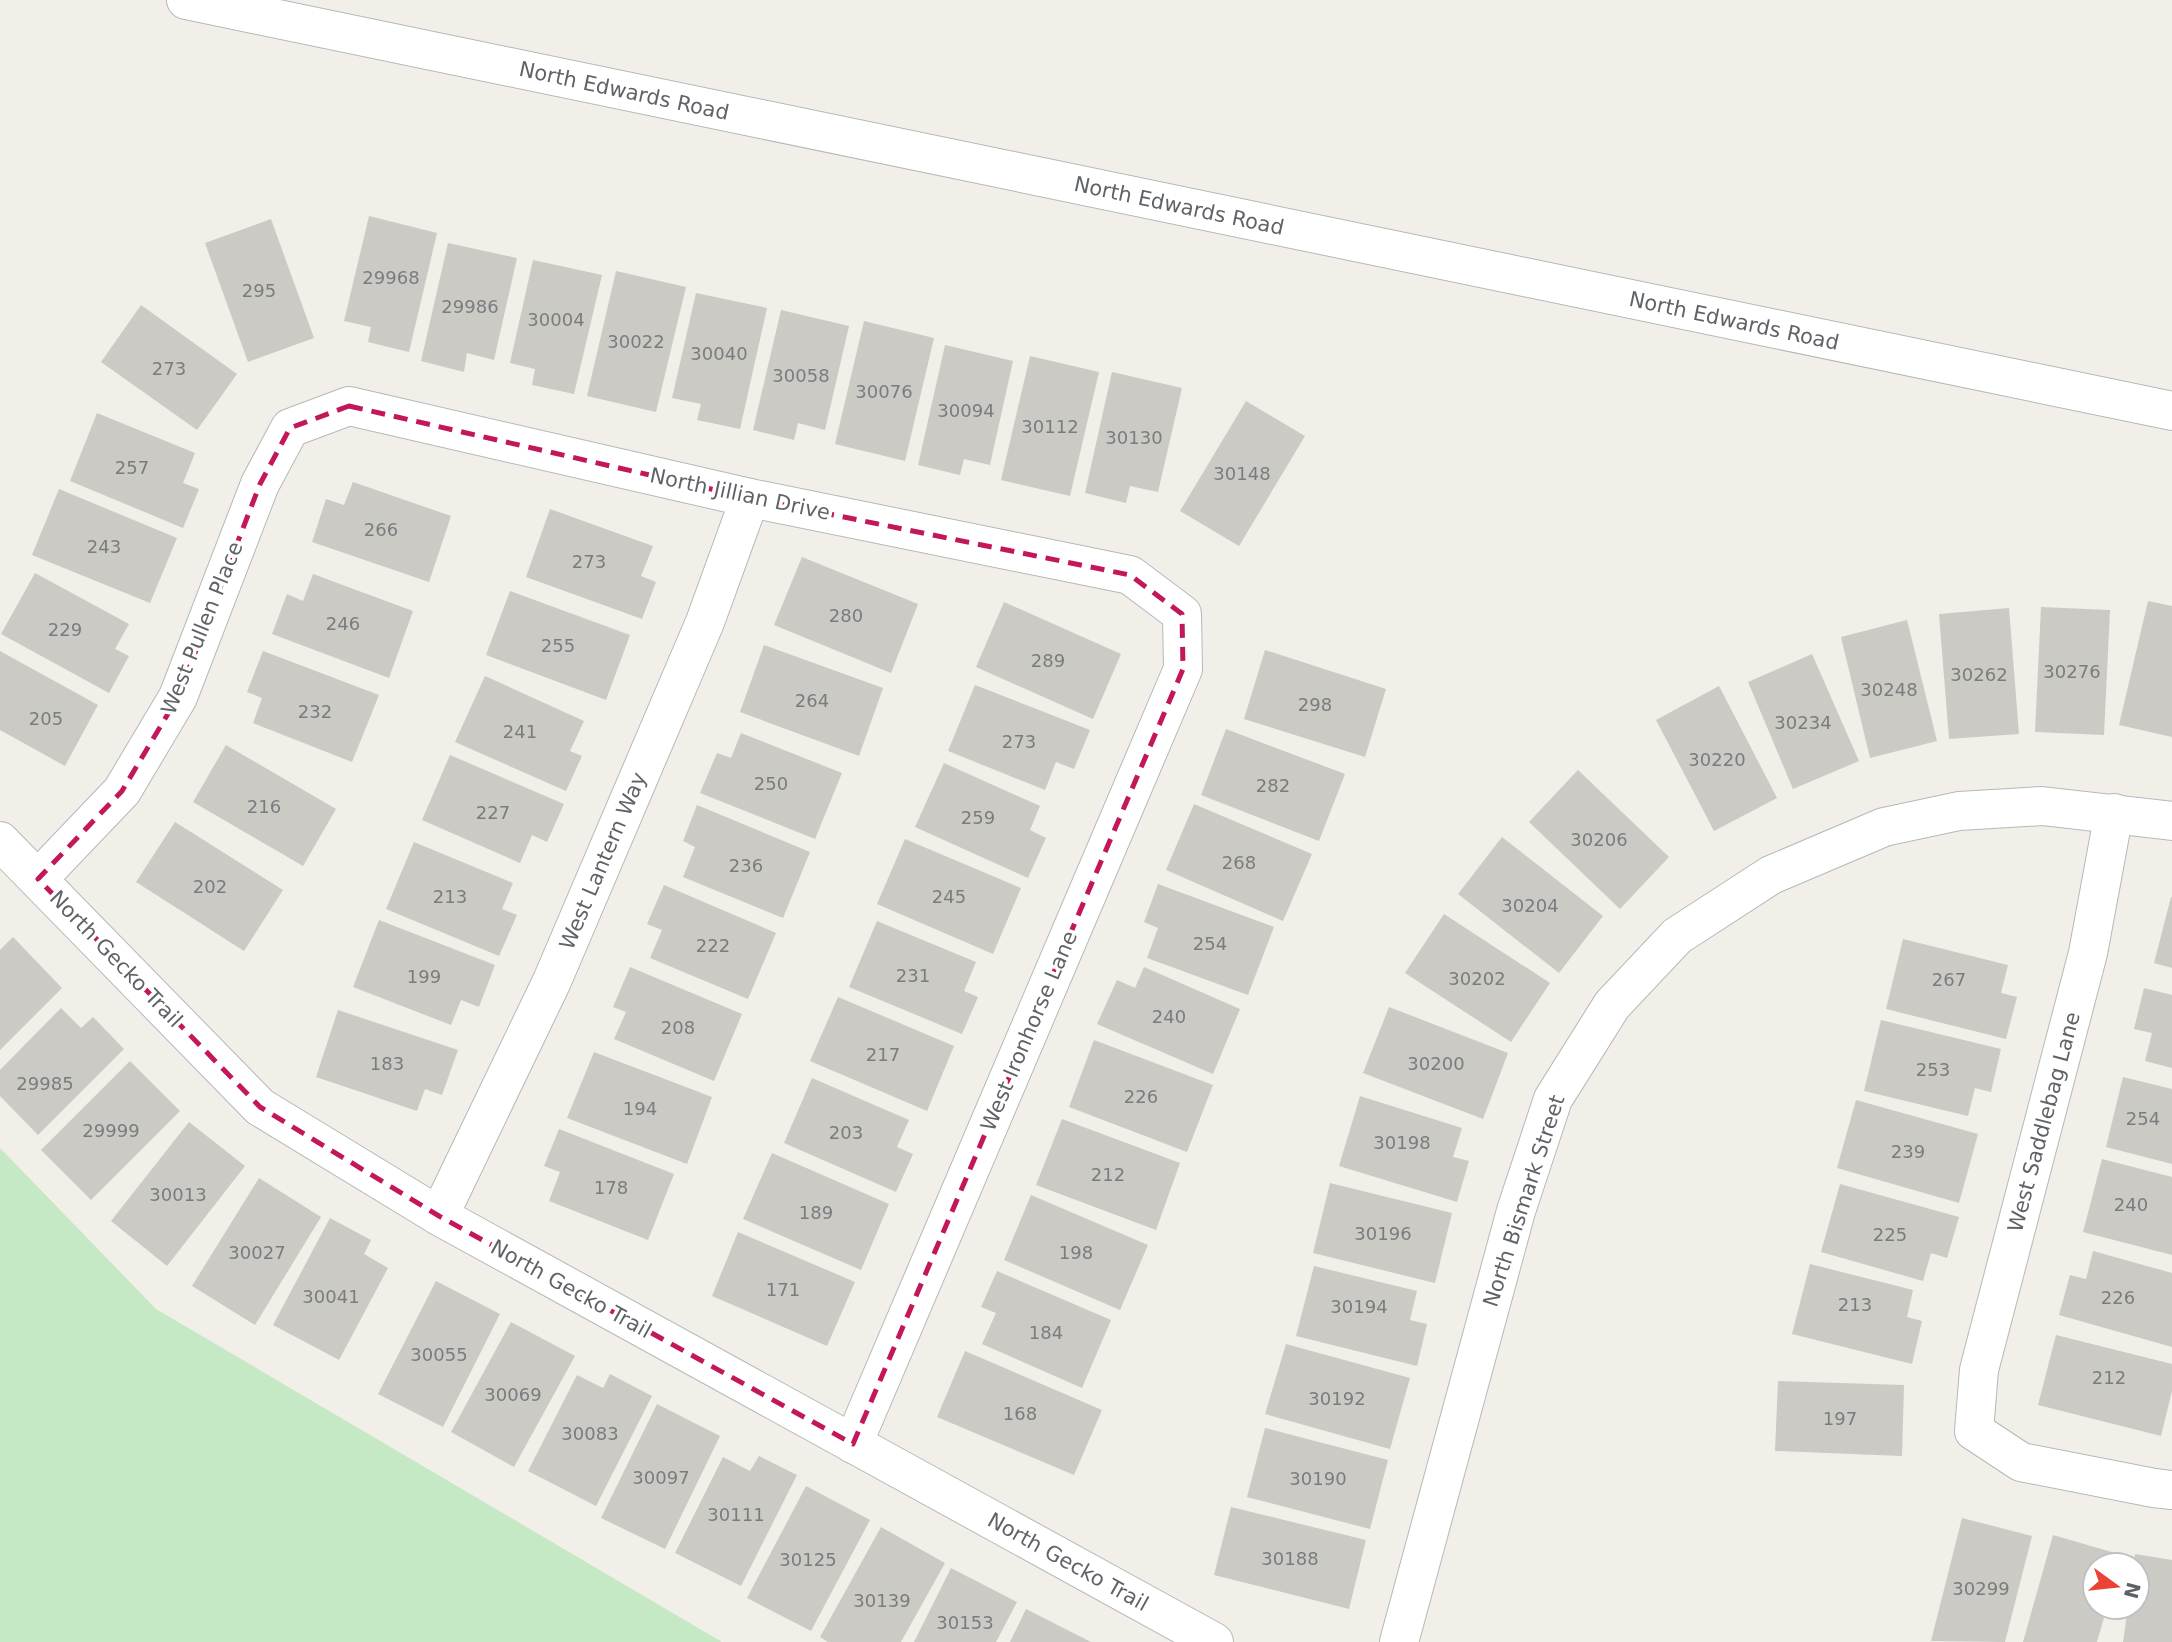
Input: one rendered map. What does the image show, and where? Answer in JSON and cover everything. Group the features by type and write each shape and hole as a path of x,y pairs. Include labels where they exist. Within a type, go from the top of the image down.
{"street":[{"name":"North Edwards Road","path":"186,0 2172,411"},
{"name":"North Jillian Drive","path":"290,428 349,406 750,498 1130,575 1182,614"},
{"name":"West Pullen Place","path":"38,879 122,791 178,697 260,484 290,428"},
{"name":"West Lantern Way","path":"439,1216 552,981 705,622 750,498"},
{"name":"West Ironhorse Lane","path":"853,1444 1183,669 1182,614"},
{"name":"North Bismark Street","path":"1399,1642 1516,1212 1553,1099 1612,1005 1678,936 1771,875 1884,827 1959,811 2042,806 2172,821"},
{"name":"West Saddlebag Lane","path":"2115,813 2088,953 1979,1370 1974,1431 2021,1462 2172,1490"},
{"name":"North Gecko Trail","path":"0,841 260,1107 439,1216 1214,1642"}],"highlighted area":[{"path":"349,406 750,498 1130,575 1182,614 1183,669 853,1444 439,1216 260,1107 38,879 122,791 178,697 260,484 290,428"}],"green space":[{"path":"0,1148 156,1309 722,1642 0,1642"}],"building":[{"path":"369,216 437,233 409,352 368,342 371,327 344,321"},
{"path":"271,219 314,338 248,362 205,243"},
{"path":"448,243 517,258 494,360 467,353 464,372 421,361"},
{"path":"533,260 602,275 574,394 532,385 535,369 510,363"},
{"path":"616,271 686,287 656,412 587,396"},
{"path":"696,293 767,308 740,429 697,420 701,404 672,398"},
{"path":"141,305 237,374 197,430 101,362"},
{"path":"781,310 849,326 825,430 798,423 794,440 753,430"},
{"path":"864,321 934,338 905,461 835,444"},
{"path":"945,345 1013,361 990,465 964,459 960,475 918,465"},
{"path":"1030,356 1099,372 1070,496 1001,480"},
{"path":"1112,372 1182,388 1158,492 1130,486 1126,503 1085,493"},
{"path":"1246,401 1305,436 1239,546 1180,511"},
{"path":"97,413 195,453 183,483 199,489 183,528 70,481"},
{"path":"353,482 451,516 429,582 312,542 326,499 344,505"},
{"path":"59,489 177,538 150,603 32,555"},
{"path":"550,509 653,546 641,576 656,582 642,619 526,577"},
{"path":"802,557 918,604 891,673 774,625"},
{"path":"35,573 129,624 115,649 129,656 109,693 1,634"},
{"path":"313,574 413,611 389,678 272,634 287,594 303,601"},
{"path":"510,591 630,635 606,700 486,655"},
{"path":"2148,601 2172,606 2172,737 2119,725"},
{"path":"1004,602 1121,654 1093,719 976,667"},
{"path":"2041,607 2110,610 2104,735 2035,732"},
{"path":"2009,608 2019,734 1949,739 1939,614"},
{"path":"1907,620 1937,741 1870,758 1841,637"},
{"path":"764,645 883,688 859,756 740,712"},
{"path":"1265,650 1386,689 1365,757 1244,719"},
{"path":"0,651 98,705 65,766 0,730"},
{"path":"263,651 379,695 352,762 253,723 262,698 247,692"},
{"path":"1812,654 1859,761 1793,789 1748,682"},
{"path":"485,676 584,721 570,751 582,756 566,791 455,742"},
{"path":"975,685 1090,730 1074,769 1056,762 1045,790 948,751"},
{"path":"1719,686 1777,798 1714,831 1656,720"},
{"path":"1226,729 1345,774 1319,841 1201,795"},
{"path":"741,733 842,773 815,839 700,793 717,753 731,758"},
{"path":"226,745 336,809 303,866 193,802"},
{"path":"450,755 564,804 547,842 532,835 520,863 422,820"},
{"path":"944,763 1040,806 1030,830 1046,838 1028,878 915,827"},
{"path":"1578,770 1669,857 1620,909 1529,822"},
{"path":"1194,804 1312,854 1283,921 1166,870"},
{"path":"697,805 810,852 783,918 683,877 695,847 683,841"},
{"path":"175,822 283,890 244,951 136,882"},
{"path":"1502,837 1603,916 1559,973 1458,894"},
{"path":"905,839 1021,888 993,954 877,904"},
{"path":"414,842 513,883 502,909 517,915 499,956 386,909"},
{"path":"1158,884 1274,927 1248,995 1147,958 1158,928 1144,922"},
{"path":"664,885 776,933 748,999 650,958 662,930 647,924"},
{"path":"2172,897 2172,968 2154,963"},
{"path":"1444,914 1550,983 1511,1042 1405,973"},
{"path":"379,920 495,965 479,1007 461,1000 451,1025 353,987"},
{"path":"877,921 976,962 964,991 978,997 962,1034 849,987"},
{"path":"13,937 62,988 0,1050 0,950"},
{"path":"1903,939 2008,965 2001,993 2017,997 2006,1039 1886,1009"},
{"path":"630,967 742,1014 714,1081 614,1039 626,1012 613,1007"},
{"path":"1144,967 1240,1009 1213,1074 1097,1024 1117,980 1135,988"},
{"path":"2144,988 2172,995 2172,1068 2145,1061 2152,1033 2134,1029"},
{"path":"838,997 954,1046 927,1111 810,1061"},
{"path":"1389,1007 1508,1053 1483,1119 1363,1073"},
{"path":"61,1008 81,1028 93,1017 124,1049 38,1135 0,1096 0,1070"},
{"path":"338,1010 458,1050 442,1095 425,1089 417,1111 316,1077"},
{"path":"1881,1020 2001,1049 1991,1092 1975,1088 1968,1116 1864,1091"},
{"path":"1094,1040 1213,1085 1187,1152 1069,1107"},
{"path":"594,1052 712,1097 687,1164 567,1118"},
{"path":"130,1061 180,1111 91,1200 41,1150"},
{"path":"2123,1077 2172,1089 2172,1164 2106,1147"},
{"path":"812,1078 909,1120 897,1147 913,1154 896,1192 784,1143"},
{"path":"1360,1096 1462,1128 1453,1157 1469,1161 1457,1202 1339,1166"},
{"path":"1856,1100 1978,1134 1959,1203 1837,1168"},
{"path":"1062,1119 1180,1163 1156,1230 1036,1185"},
{"path":"189,1122 245,1166 167,1266 111,1221"},
{"path":"559,1129 674,1174 648,1240 549,1201 560,1172 544,1166"},
{"path":"772,1153 889,1204 861,1270 743,1219"},
{"path":"2102,1159 2172,1177 2172,1255 2083,1232"},
{"path":"259,1178 321,1217 255,1325 192,1286"},
{"path":"1330,1183 1452,1213 1435,1283 1313,1253"},
{"path":"1840,1184 1959,1217 1947,1258 1931,1253 1923,1281 1821,1252"},
{"path":"1031,1195 1148,1245 1120,1310 1004,1260"},
{"path":"330,1218 371,1240 364,1254 388,1268 339,1360 273,1325"},
{"path":"738,1232 855,1282 827,1346 712,1296"},
{"path":"2093,1251 2172,1273 2172,1347 2059,1315 2070,1275 2086,1279"},
{"path":"1810,1264 1913,1290 1907,1317 1922,1321 1912,1364 1792,1334"},
{"path":"1314,1266 1417,1291 1410,1320 1427,1324 1417,1366 1296,1336"},
{"path":"997,1271 1111,1320 1082,1388 982,1344 996,1313 981,1307"},
{"path":"436,1281 500,1314 443,1427 378,1394"},
{"path":"511,1322 575,1356 514,1467 451,1432"},
{"path":"2056,1335 2172,1364 2172,1391 2161,1436 2038,1405"},
{"path":"1286,1344 1410,1378 1390,1449 1265,1414"},
{"path":"965,1351 1102,1410 1074,1475 937,1417"},
{"path":"610,1374 652,1396 596,1506 528,1471 577,1375 603,1388"},
{"path":"1778,1381 1904,1385 1902,1456 1775,1451"},
{"path":"657,1404 720,1436 665,1549 601,1518"},
{"path":"1265,1428 1388,1460 1370,1529 1247,1497"},
{"path":"759,1456 797,1475 741,1586 675,1553 723,1457 750,1471"},
{"path":"806,1486 870,1520 811,1631 747,1598"},
{"path":"1231,1507 1366,1540 1349,1609 1214,1575"},
{"path":"1962,1518 2032,1536 2005,1642 1931,1641"},
{"path":"881,1527 945,1563 901,1642 828,1642 820,1637"},
{"path":"2053,1535 2108,1551 2081,1551 2081,1621 2103,1621 2097,1642 2023,1642"},
{"path":"2151,1557 2172,1560 2172,1642 2123,1642 2126,1621 2151,1621"},
{"path":"951,1568 1017,1602 996,1642 914,1642"},
{"path":"1026,1609 1091,1642 1010,1642"}]}
